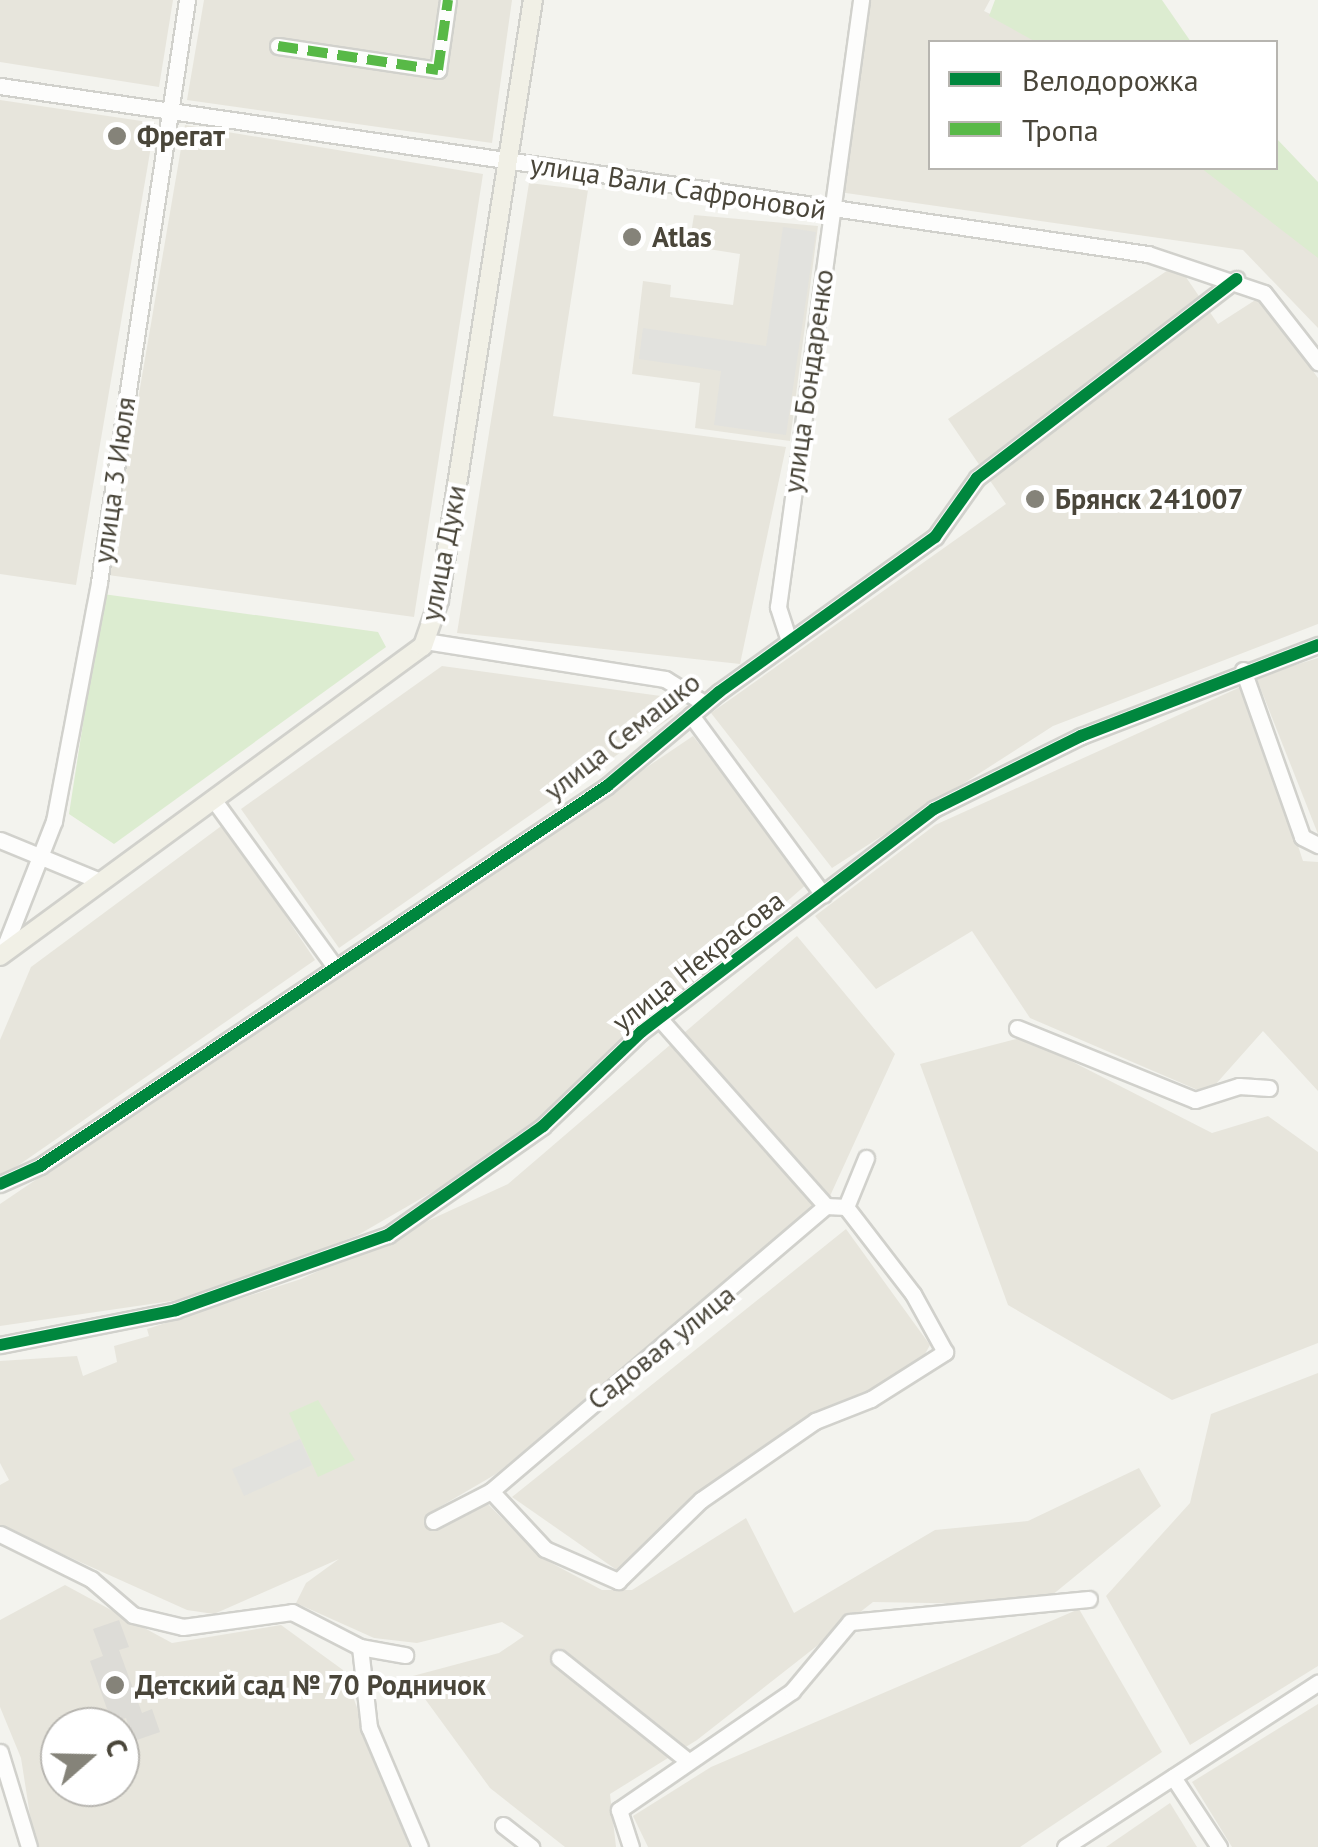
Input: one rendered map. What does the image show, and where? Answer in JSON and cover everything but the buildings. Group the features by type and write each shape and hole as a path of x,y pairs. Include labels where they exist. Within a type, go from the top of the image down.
{"main road":[{"name":"улица Дуки","path":"2,954 426,641 439,600 532,0"}],"street":[{"name":"улица 3 Июля","path":"2,954 41,858 99,582 187,0"},
{"path":"278,46 438,70 448,0"},
{"name":"улица Бондаренко","path":"789,641 778,607 861,0"},
{"name":"улица Вали Сафроновой","path":"0,86 831,211 1148,254 1236,278 1264,293 1318,362"},
{"name":"улица Семашко","path":"0,1184 40,1166 607,786 704,703 935,537 977,478 1236,278"},
{"path":"426,641 665,679 704,703"},
{"name":"улица Некрасова","path":"0,1346 176,1310 388,1235 543,1126 659,1018 960,795 1243,670 1318,646"},
{"path":"1243,670 1302,837 1318,845"},
{"path":"691,715 823,894"},
{"path":"212,799 335,967"},
{"path":"0,840 100,881"},
{"path":"492,1491 545,1549 618,1581 702,1500 814,1421 871,1399 945,1352 913,1294 846,1207 826,1206 659,1018"},
{"path":"1017,1028 1196,1100 1240,1086 1269,1088"},
{"path":"846,1207 866,1158"},
{"name":"Садовая улица","path":"432,1521 492,1491 826,1206"},
{"path":"0,1534 91,1579 133,1615 183,1627 292,1612 360,1647 405,1655"},
{"path":"631,1847 619,1810 792,1691 850,1622 1090,1599"},
{"path":"360,1647 369,1727 420,1847"},
{"path":"560,1658 688,1761"},
{"path":"1065,1847 1318,1683"},
{"path":"1,1760 29,1847"},
{"path":"1173,1777 1218,1847"},
{"path":"503,1825 531,1847"}],"shaded area":[{"path":"0,0 173,0 159,87 0,62"},
{"path":"204,0 512,0 492,143 187,100"},
{"path":"864,0 990,0 984,11 1045,40 928,40 928,170 1215,170 1318,244 1318,328 1243,250 832,191"},
{"path":"0,100 155,123 76,585 0,574"},
{"path":"185,125 483,174 414,617 108,575"},
{"path":"529,183 588,190 553,416 786,447 740,664 457,633"},
{"path":"694,215 818,226 790,441 695,428 700,383 632,374 643,281 671,285 670,297 733,305 740,254 689,246"},
{"path":"783,227 816,232 786,435 714,425 721,371 639,359 643,328 766,346"},
{"path":"1177,264 1218,324 1260,297 1318,378 1318,624 1053,726 832,868 711,713 1006,504 948,419"},
{"path":"1318,658 1318,834 1256,677"},
{"path":"442,666 668,697 673,716 339,948 241,809"},
{"path":"1245,685 1303,861 1318,862 1318,1091 1263,1031 1207,1094 1030,1018 972,931 876,989 815,916 935,825"},
{"path":"693,736 808,883 498,1154 358,1235 199,1297 0,1326 0,1204"},
{"path":"224,824 315,960 0,1178 0,1040 31,967"},
{"path":"797,936 895,1054 830,1196 496,1474 426,1515 436,1528 488,1504 540,1557 602,1590 632,1590 746,1518 794,1613 935,1530 1028,1521 1139,1468 1161,1506 1040,1605 873,1602 697,1740 610,1794 616,1847 565,1847 490,1788 409,1677 499,1653 524,1636 502,1622 417,1643 374,1638 296,1603 306,1583 339,1559 214,1614 187,1610 0,1526 0,1485 9,1480 0,1463 0,1361 77,1356 83,1376 117,1362 114,1346 149,1336 147,1329 301,1279 508,1184"},
{"path":"1024,1037 1212,1133 1268,1116 1318,1152 1318,1343 1172,1400 1008,1305 920,1064"},
{"path":"846,1229 930,1345 911,1379 815,1413 621,1573 512,1497"},
{"path":"1318,1373 1318,1666 1190,1745 1106,1596 1190,1503 1211,1414"},
{"path":"300,1439 312,1465 244,1496 232,1469"},
{"path":"65,1585 172,1643 281,1625 343,1670 409,1847 35,1847 21,1758 0,1707 0,1620"},
{"path":"1079,1609 1162,1752 1020,1847 648,1847 633,1816 711,1767"},
{"path":"1318,1704 1318,1847 1232,1847 1192,1782"},
{"path":"1170,1803 1197,1847 1106,1847"}],"green space":[{"path":"995,0 1162,0 1190,40 1032,40 989,16"},
{"path":"1278,140 1318,182 1318,258 1204,170 1278,170"},
{"path":"103,594 378,632 386,647 114,844 69,814"},
{"path":"318,1400 355,1460 318,1477 289,1413"}],"marked path":[{"path":"278,46 438,70 448,0"}],"cycle path":[{"path":"0,1184 40,1166 607,786 719,692 935,537 977,478 1236,279"},
{"path":"0,1345 176,1310 388,1235 543,1126 641,1032 934,809 1081,736 1318,645"}],"place":[{"name":"Фрегат","path":"117,136"},
{"name":"Atlas","path":"632,237"},
{"name":"Брянск 241007","path":"1035,499"},
{"name":"Детский сад № 70 Родничок","path":"115,1685"}]}
